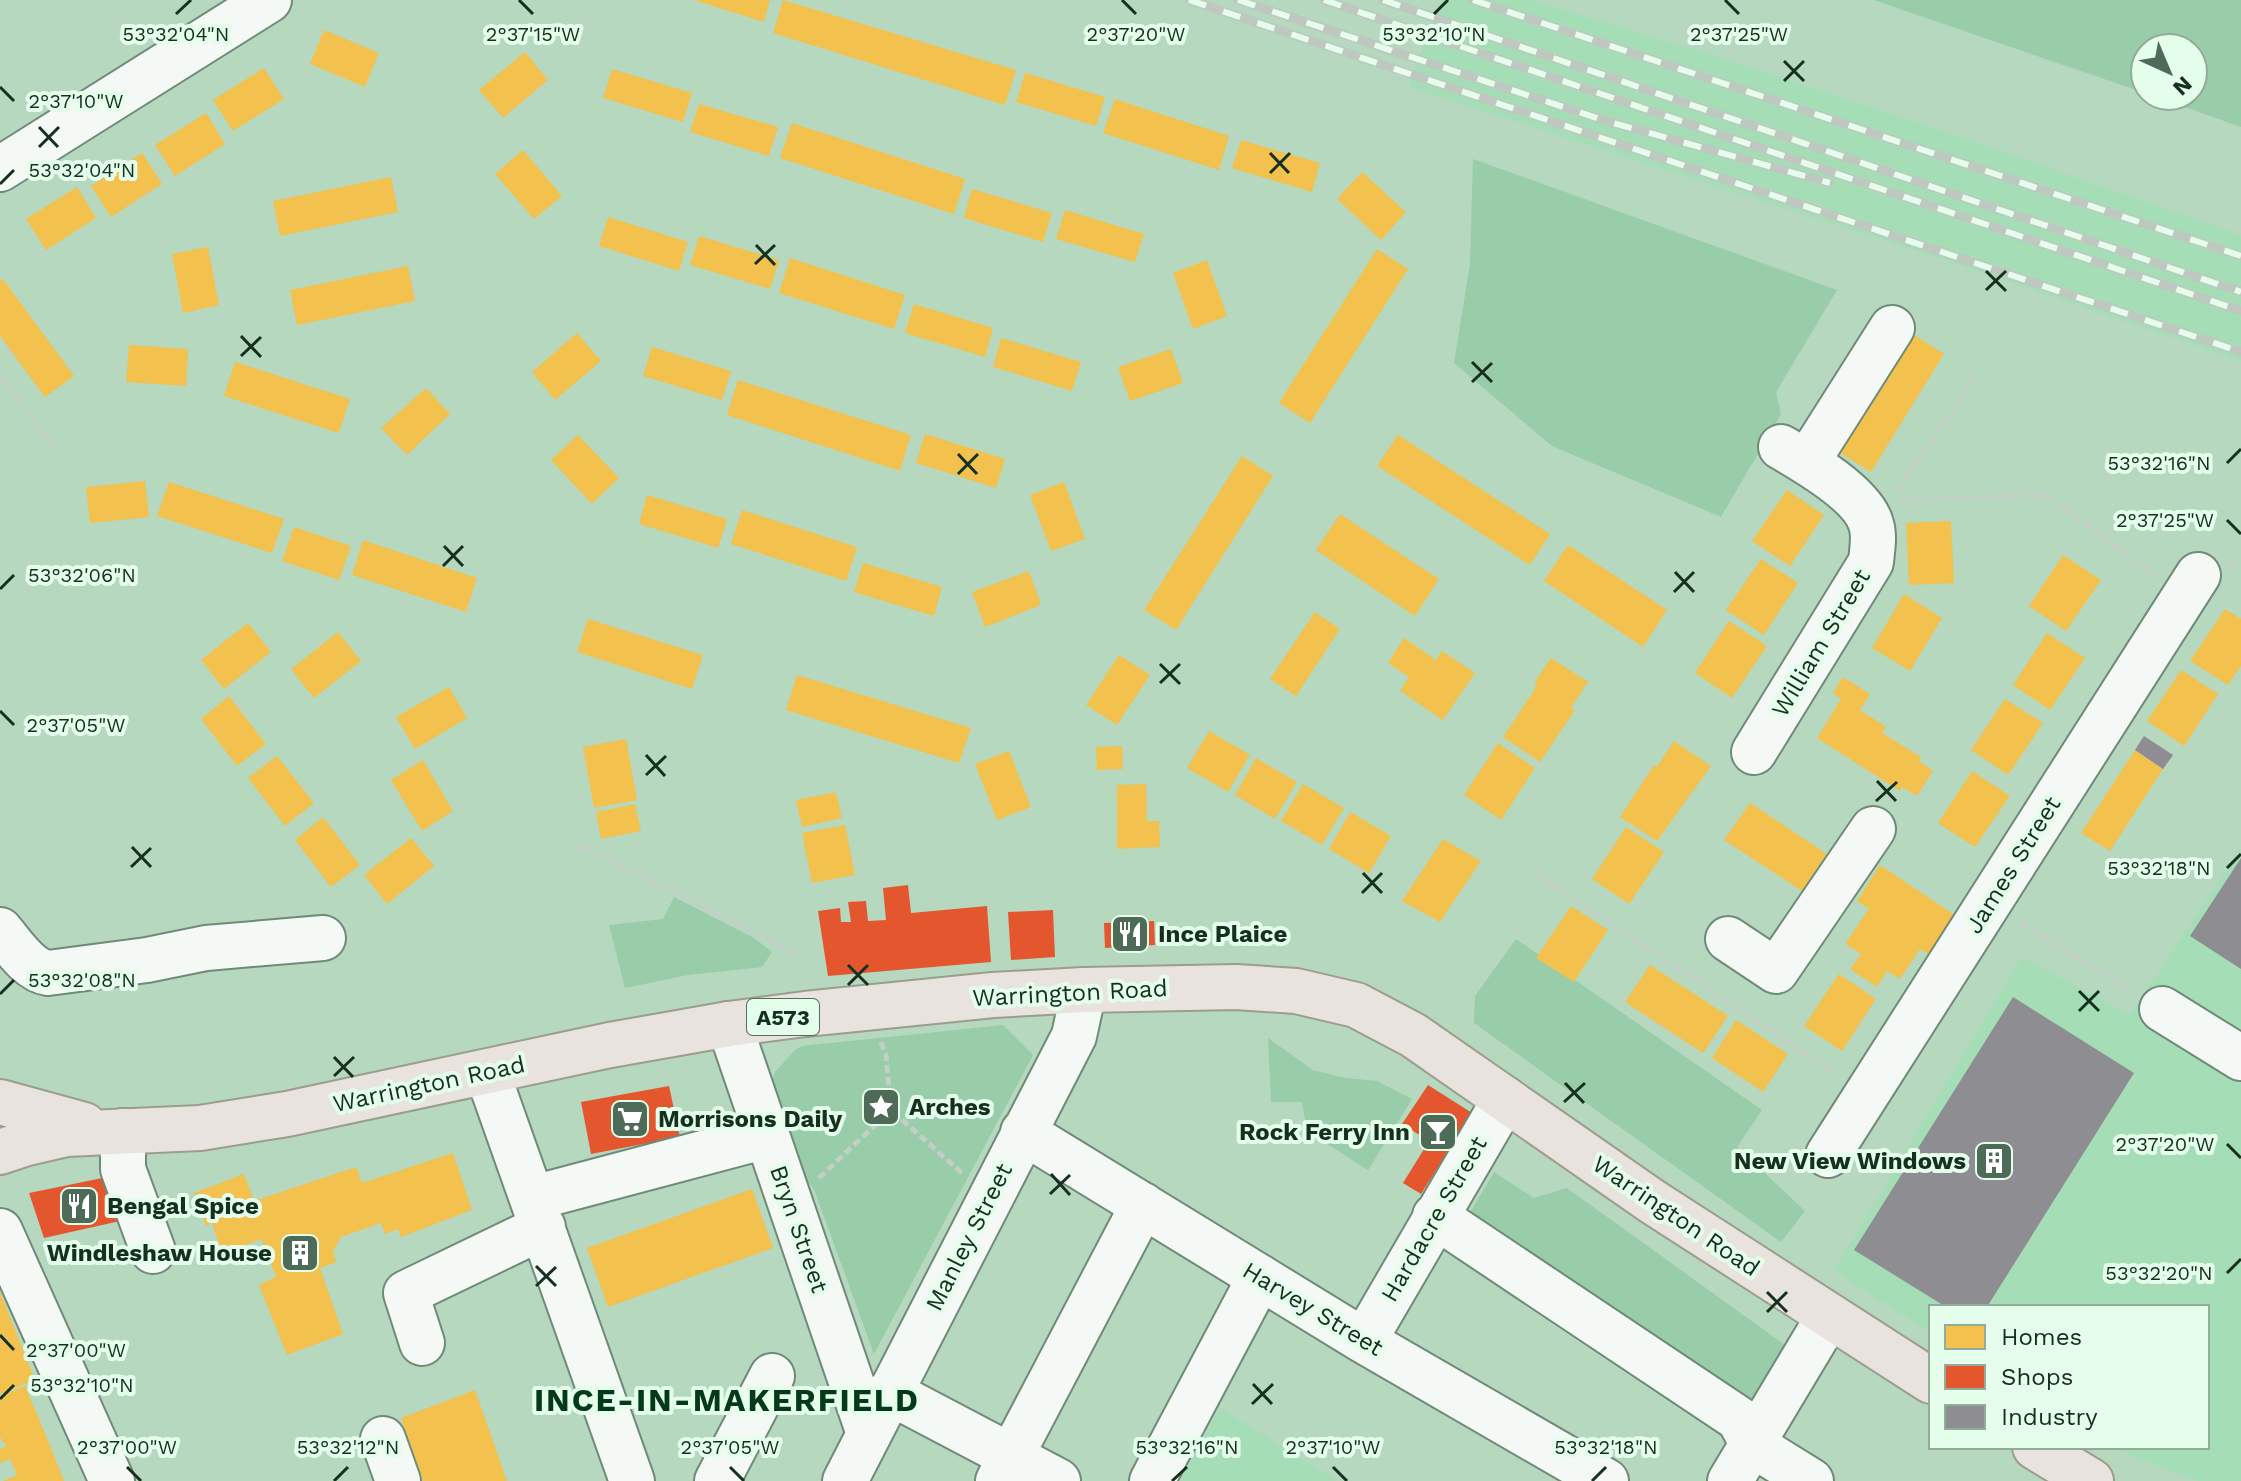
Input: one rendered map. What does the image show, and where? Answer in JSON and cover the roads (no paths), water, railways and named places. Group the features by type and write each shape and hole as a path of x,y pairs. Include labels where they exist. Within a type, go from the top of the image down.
{"main road":[{"name":"Warrington Road","path":"0,1152 37,1140 114,1131 200,1128 314,1109 610,1045 729,1024 993,995 1236,987 1296,991 1356,1005 1413,1035 1653,1202 1929,1380"},
{"name":"Warrington Road","path":"0,1102 114,1131"},
{"path":"2038,1449 2091,1481"}],"street":[{"path":"0,169 269,0"},
{"name":"William Street","path":"1754,752 1871,562 1872,525 1863,506 1794,454 1892,328"},
{"name":"James Street","path":"1828,1155 2191,585"},
{"path":"1728,939 1776,971 1873,829"},
{"path":"0,930 29,963 37,970 48,973 147,960 206,948 323,938"},
{"name":"Manley Street","path":"845,1481 1074,1036 1084,990"},
{"path":"2162,1009 2241,1058"},
{"name":"Bryn Street","path":"729,1024 869,1434"},
{"path":"487,1072 632,1481"},
{"name":"Hardacre Street","path":"1364,1341 1505,1099"},
{"path":"114,1131 123,1169 153,1251"},
{"name":"Harvey Street","path":"1023,1132 1364,1341 1606,1481"},
{"path":"422,1343 406,1293 538,1213 767,1136"},
{"path":"1005,1469 1143,1205"},
{"path":"1435,1216 1739,1419 1742,1463"},
{"path":"2,1243 112,1481"},
{"path":"1152,1481 1260,1277"},
{"path":"1742,1463 1829,1316"},
{"path":"717,1481 772,1376"},
{"path":"889,1392 1005,1469 1058,1481"},
{"path":"383,1439 398,1481"},
{"path":"1742,1463 1811,1481"}],"railway":[{"path":"1189,0 2241,352"},
{"path":"1238,0 1606,121 1830,183"},
{"path":"1324,0 2241,311"},
{"path":"1383,0 2241,292"},
{"path":"1473,0 2241,256"}],"place":[{"name":"Ince Plaice","path":"1130,934"},
{"name":"Arches","path":"881,1107"},
{"name":"Morrisons Daily","path":"630,1119"},
{"name":"Rock Ferry Inn","path":"1438,1132"},
{"name":"New View Windows","path":"1994,1161"},
{"name":"Bengal Spice","path":"79,1206"},
{"name":"Windleshaw House","path":"300,1253"}],"district":[{"name":"INCE-IN-MAKERFIELD","path":"727,1400"}]}
